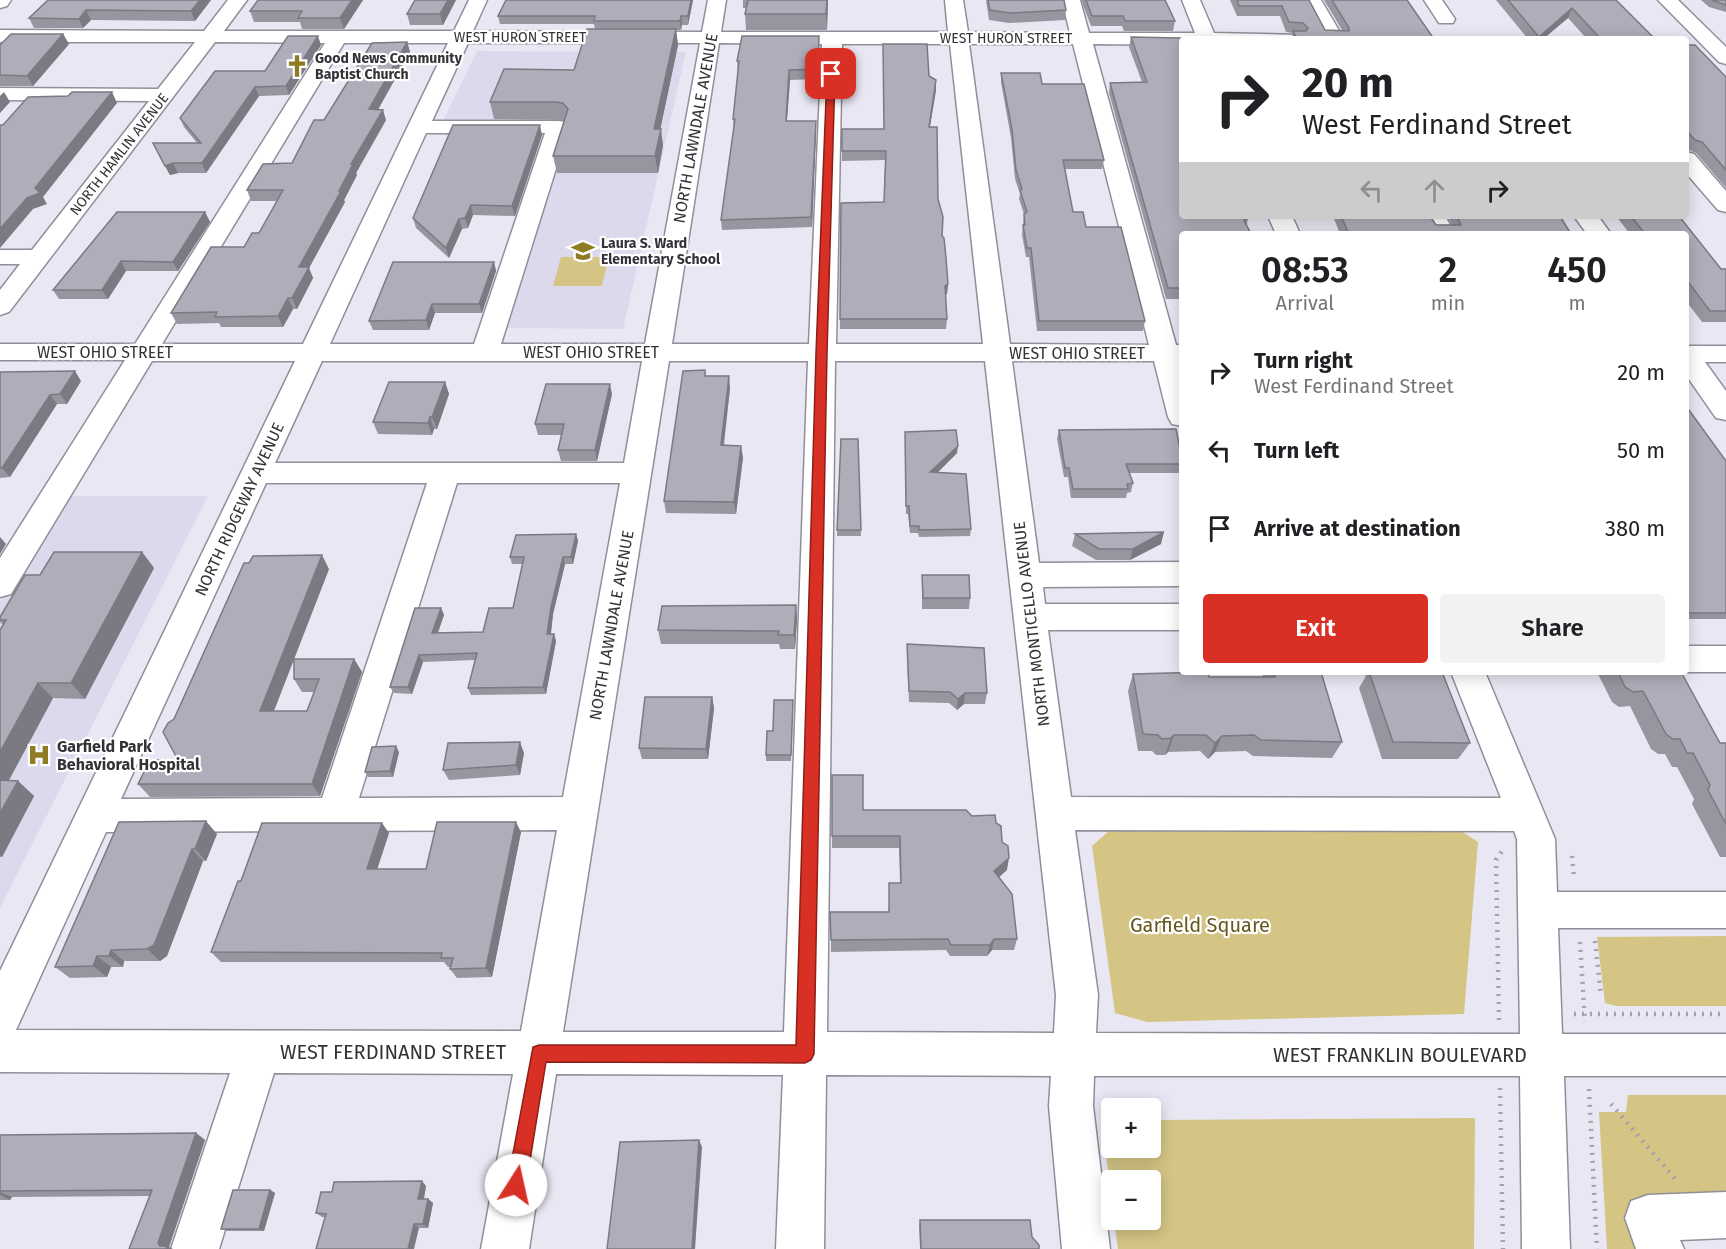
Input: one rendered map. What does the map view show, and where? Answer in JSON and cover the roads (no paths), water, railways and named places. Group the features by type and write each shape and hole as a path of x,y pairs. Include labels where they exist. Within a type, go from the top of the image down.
{"street":[{"name":"NORTH HAMLIN AVENUE","path":"0,307 238,0"},
{"name":"NORTH RIDGEWAY AVENUE","path":"0,1017 478,0"},
{"name":"NORTH LAWNDALE AVENUE","path":"505,1249 717,0"},
{"name":"NORTH MONTICELLO AVENUE","path":"954,0 1077,995 1071,1106 1086,1249"},
{"path":"1071,0 1174,353 1179,393"},
{"path":"1191,0 1206,36"},
{"path":"1311,0 1332,36"},
{"path":"1432,0 1446,19"},
{"path":"1667,0 1717,40 1726,58"},
{"name":"WEST HURON STREET","path":"0,36 1179,39"},
{"path":"0,585 338,37"},
{"path":"800,1249 832,38"},
{"path":"1689,40 1717,40"},
{"path":"0,94 164,95"},
{"path":"16,112 32,94"},
{"path":"418,127 558,127 485,352"},
{"path":"1689,162 1726,205"},
{"path":"0,257 39,257"},
{"name":"WEST OHIO STREET","path":"0,352 1174,353"},
{"path":"1689,355 1726,354"},
{"path":"1689,359 1726,411"},
{"path":"256,473 637,474"},
{"path":"335,814 445,473"},
{"path":"1025,575 1179,574"},
{"path":"1030,617 1179,617"},
{"path":"1689,659 1726,659"},
{"path":"1469,675 1536,839 1546,1249"},
{"path":"95,816 580,813"},
{"path":"1054,813 1527,815"},
{"path":"1538,909 1726,910"},
{"name":"WEST FERDINAND STREET","path":"0,1051 1074,1055"},
{"path":"195,1249 259,1052"},
{"name":"WEST FRANKLIN BOULEVARD","path":"1074,1055 1726,1055"},
{"path":"1654,1234 1726,1215"}],"place":[{"name":"Good News Community Baptist Church","path":"297,66"},
{"name":"Laura S. Ward Elementary School","path":"583,251"},
{"name":"Garfield Park Behavioral Hospital","path":"39,755"}],"park label":[{"name":"Garfield Square","path":"1200,925"}]}
